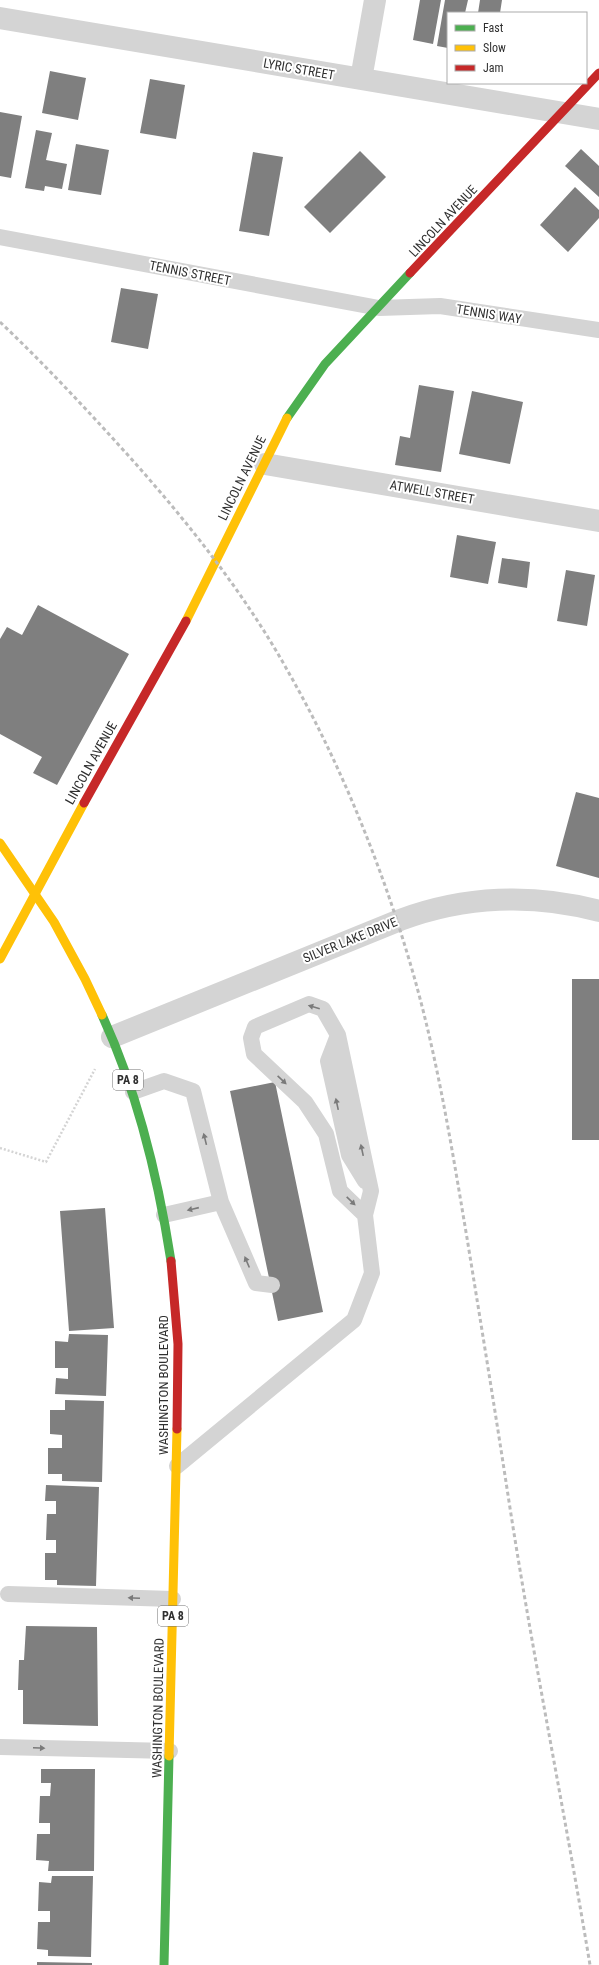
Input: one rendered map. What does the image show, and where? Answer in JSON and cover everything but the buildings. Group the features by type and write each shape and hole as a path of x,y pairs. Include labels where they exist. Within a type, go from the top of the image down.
{"main road":[{"name":"LINCOLN AVENUE","path":"0,959 67,832 186,621 265,464 282,426 325,364 599,73"},
{"name":"WASHINGTON BOULEVARD","path":"0,843 31,886 61,933 88,984 112,1037 133,1092 150,1149 164,1215 178,1325 177,1466 164,1965"}],"street":[{"path":"361,79 375,0"},
{"name":"LYRIC STREET","path":"0,18 599,119"},
{"name":"ATWELL STREET","path":"265,464 599,521"},
{"name":"SILVER LAKE DRIVE","path":"112,1037 400,920 441,907 475,901 514,900 567,904 599,911"}],"lane":[{"name":"TENNIS STREET","path":"0,238 379,308"},
{"name":"TENNIS WAY","path":"379,308 440,306 599,330"},
{"path":"177,1466 354,1320 372,1273 365,1215 371,1191 349,1155 328,1061 338,1035 323,1010 309,1004 255,1027 251,1038 254,1054 305,1102 326,1134 340,1191 365,1215"},
{"path":"133,1092 164,1081 193,1091 221,1202 256,1283 272,1285"},
{"path":"164,1215 221,1202"},
{"path":"8,1594 173,1599"},
{"path":"0,1746 170,1751"}],"path":[{"path":"0,1148 46,1162 112,1037"}],"railway":[{"path":"0,322 67,389 132,459 206,548 250,610 290,675 325,742 357,812 385,885 418,991 442,1096 467,1238 527,1613 590,1965"}],"traffic: fast":[{"path":"287,418 325,364 410,273"},
{"path":"102,1015 126,1075 145,1136 160,1198 171,1261"},
{"path":"164,1965 169,1756"}],"traffic: slow":[{"path":"186,621 287,418"},
{"path":"0,959 84,803"},
{"path":"0,843 54,922 85,979 102,1015"},
{"path":"169,1756 177,1429"}],"traffic: jam":[{"path":"410,273 599,73"},
{"path":"84,803 186,621"},
{"path":"171,1261 178,1344 177,1429"}]}
